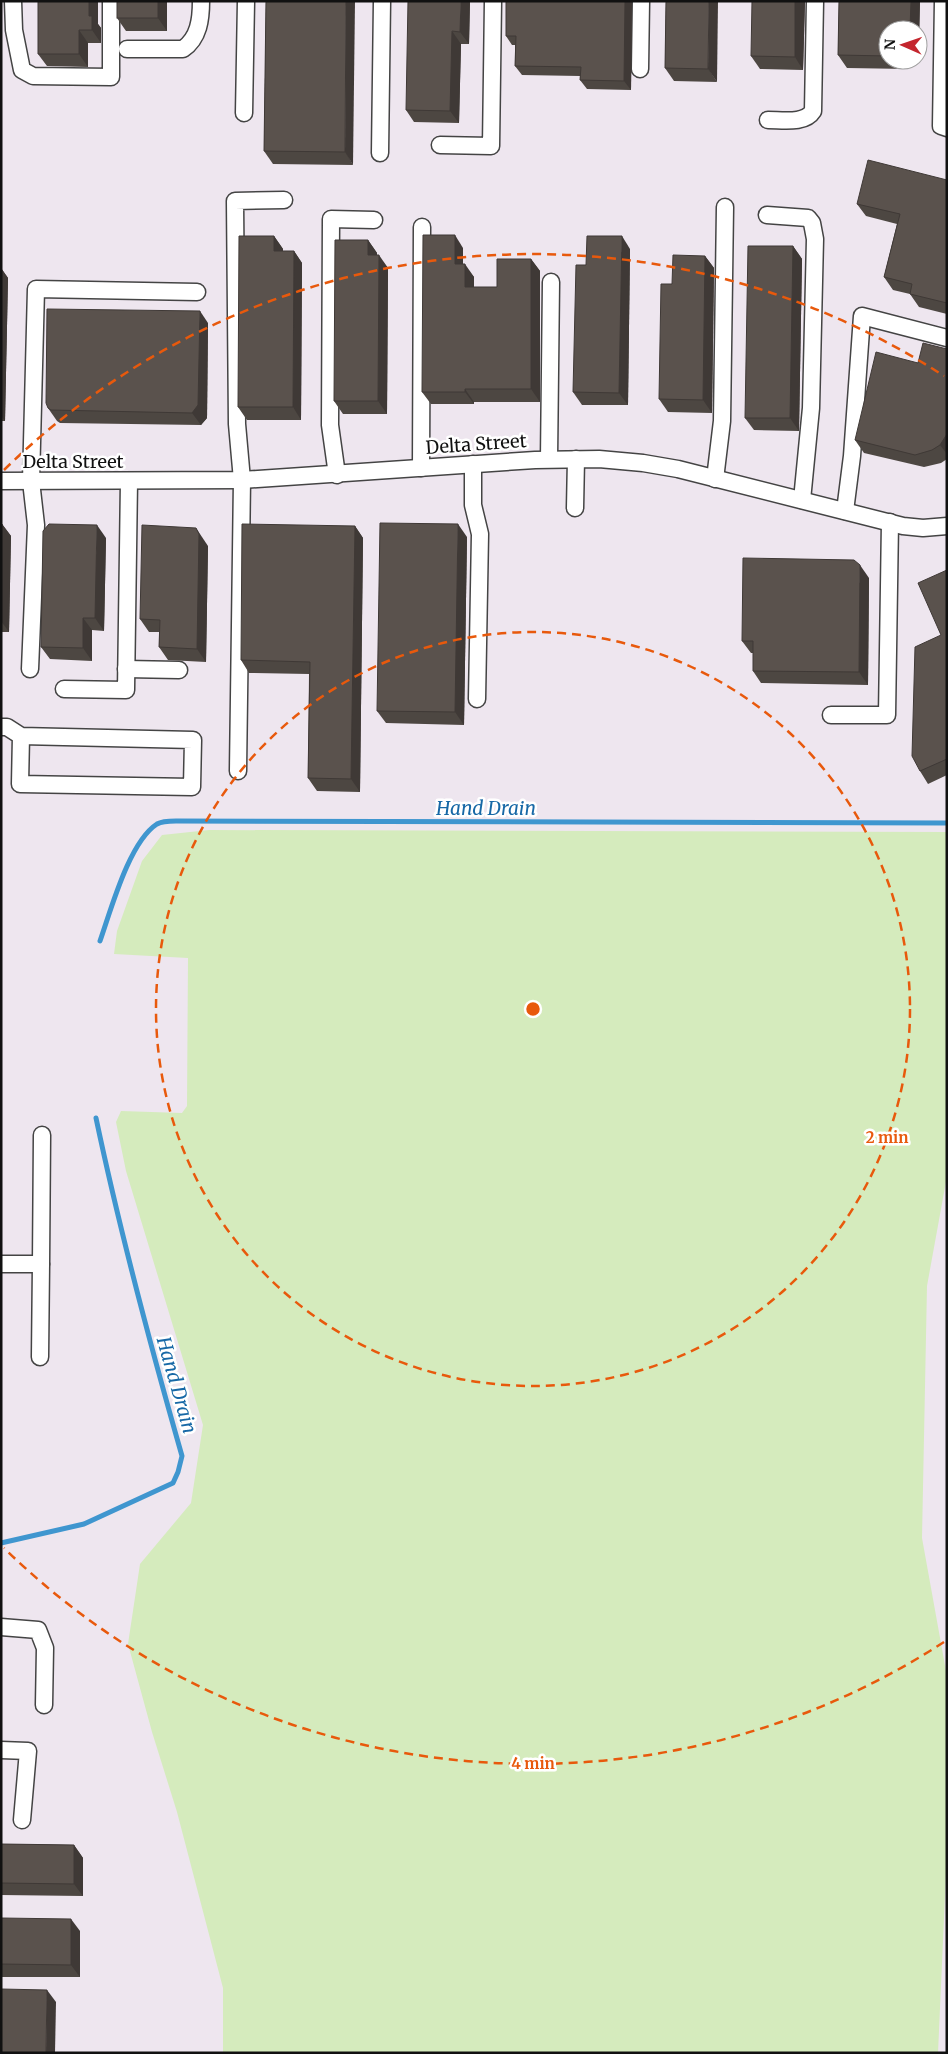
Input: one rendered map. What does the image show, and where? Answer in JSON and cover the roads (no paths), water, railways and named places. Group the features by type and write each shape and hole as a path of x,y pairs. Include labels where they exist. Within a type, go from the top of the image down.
{"street":[{"path":"13,1 14,30 22,70 33,76 111,77 111,1"},
{"path":"127,49 183,49 188,46 200,24 201,1"},
{"path":"244,112 246,1"},
{"path":"380,153 382,1"},
{"path":"440,145 491,146 493,1"},
{"path":"640,69 641,1"},
{"path":"768,120 804,119 809,117 813,111 815,1"},
{"path":"944,1 941,126 947,128"},
{"path":"238,771 242,480 237,424 235,201 284,200"},
{"path":"715,479 722,421 725,207"},
{"path":"766,215 808,218 812,223 815,239 811,408 802,500"},
{"path":"337,475 330,425 331,219 374,220"},
{"path":"421,468 422,228"},
{"path":"549,460 551,282"},
{"path":"30,669 36,525 31,481 36,289 197,292"},
{"path":"845,511 852,456 862,316 947,338"},
{"path":"576,459 576,508"},
{"name":"Delta Street","path":"1,481 129,482 242,480 337,475 474,464 599,459 643,463 890,522 923,528 947,526"},
{"path":"474,464 472,505 480,534 477,699"},
{"path":"64,689 126,690 129,482"},
{"path":"831,716 887,715 890,522"},
{"path":"126,669 179,670"},
{"path":"1,727 7,727 21,736 193,740 192,787 20,784 21,736"},
{"path":"40,1357 42,1134"},
{"path":"1,1264 40,1264"},
{"path":"1,1627 38,1630 45,1648 44,1705"},
{"path":"1,1750 28,1751 22,1820"}],"waterway":[{"name":"Hand Drain","path":"100,941 115,895 138,846 147,833 157,824 166,821 947,823"},
{"name":"Hand Drain","path":"1,1543 84,1524 173,1483 182,1456 136,1288 96,1118"}]}
